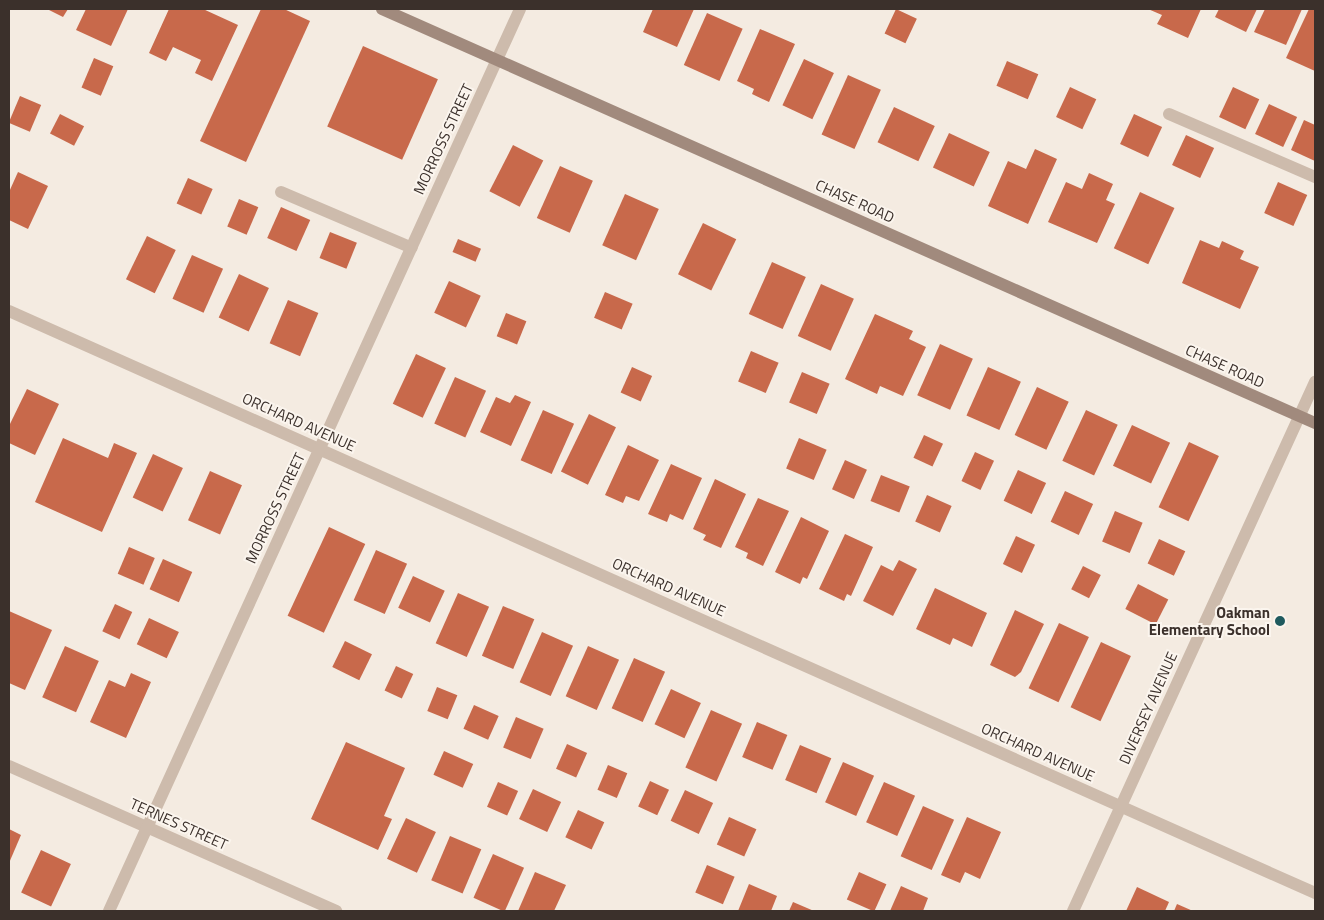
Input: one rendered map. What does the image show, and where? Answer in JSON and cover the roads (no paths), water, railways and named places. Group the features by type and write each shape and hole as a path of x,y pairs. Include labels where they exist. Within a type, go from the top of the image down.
{"street":[{"name":"CHASE ROAD","path":"382,9 1315,423"},
{"name":"MORROSS STREET","path":"109,911 520,9"},
{"path":"1169,114 1315,178"},
{"path":"281,192 412,248"},
{"name":"ORCHARD AVENUE","path":"9,311 1315,893"},
{"name":"DIVERSEY AVENUE","path":"1073,911 1315,382"},
{"name":"TERNES STREET","path":"9,766 336,911"}],"place":[{"name":"Oakman Elementary School","path":"1280,621"}]}
